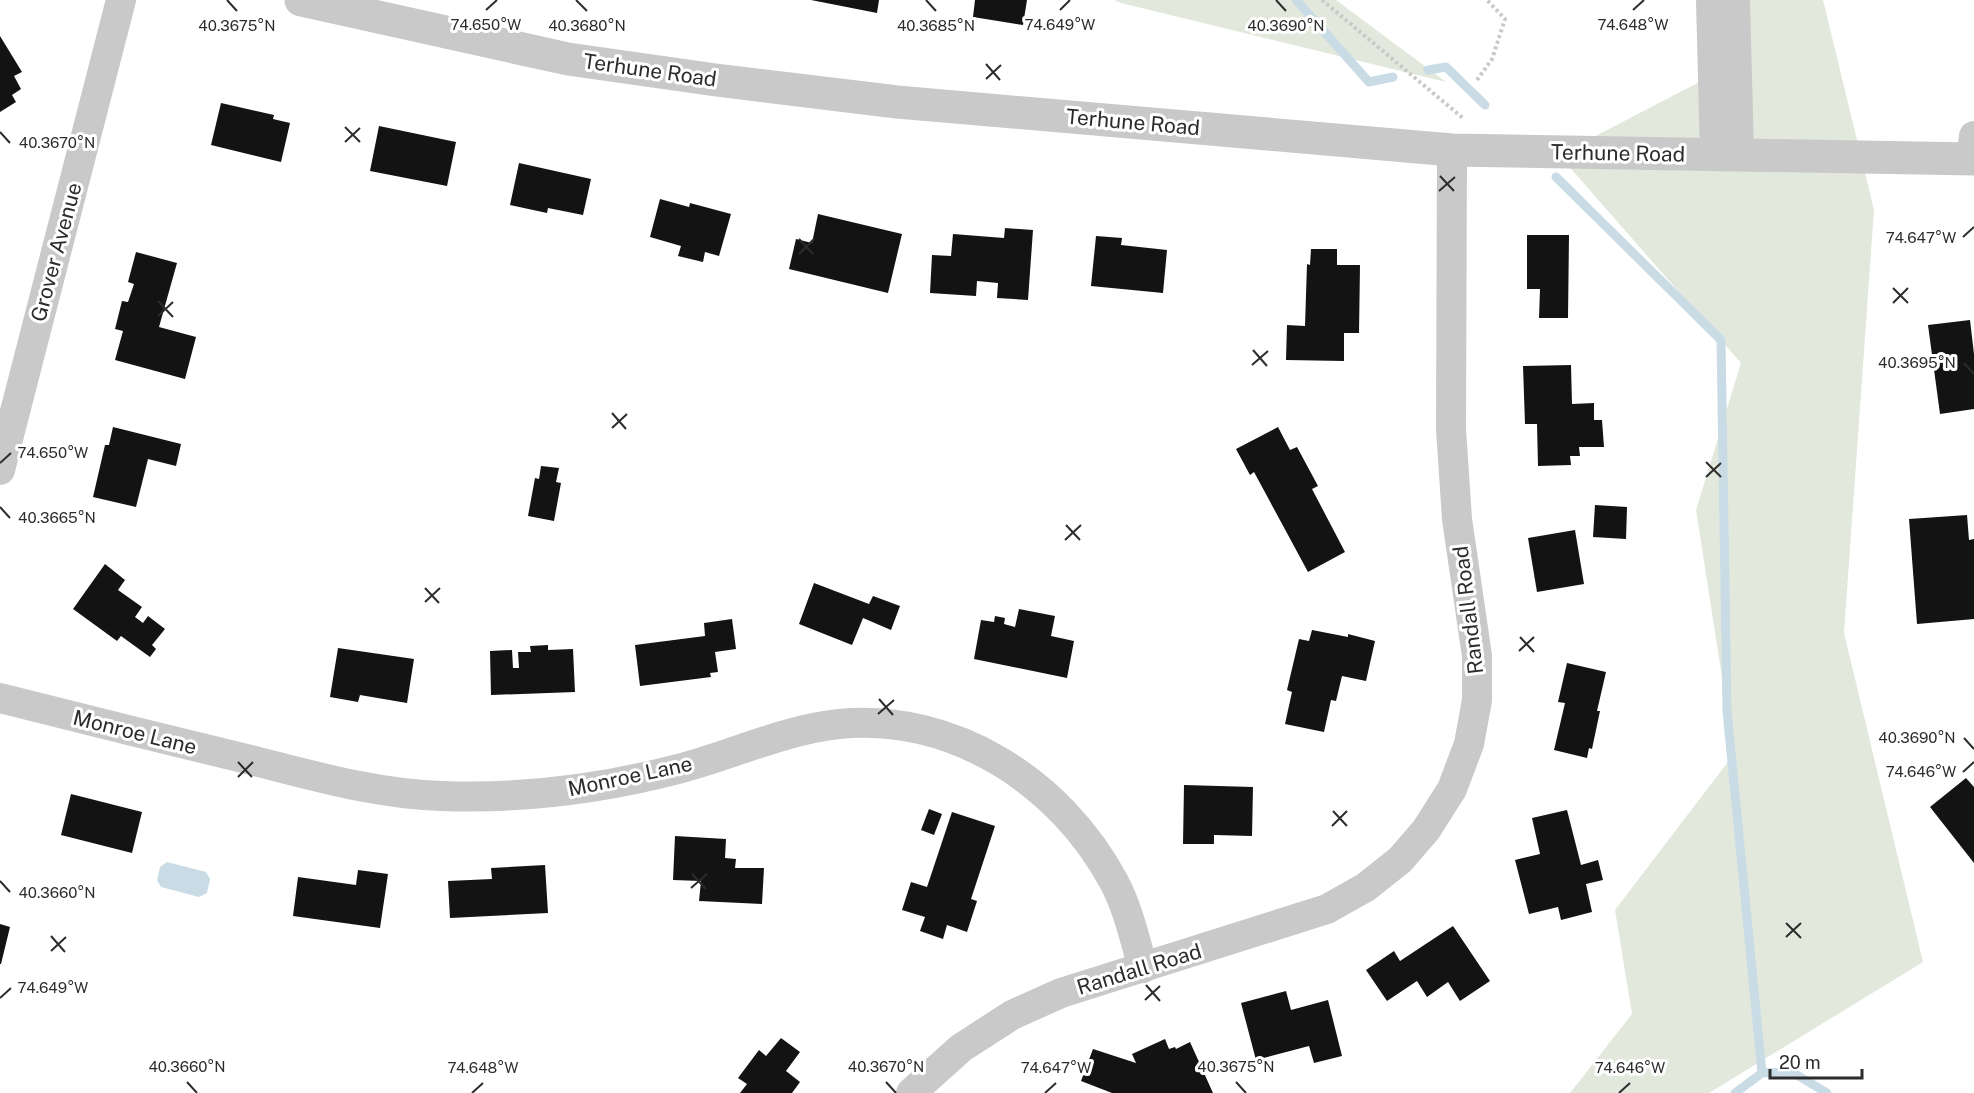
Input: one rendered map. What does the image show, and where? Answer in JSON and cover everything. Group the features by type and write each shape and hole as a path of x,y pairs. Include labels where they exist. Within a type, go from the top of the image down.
{"street":[{"name":"Grover Avenue","path":"0,470 121,0"},
{"name":"Terhune Road","path":"301,0 568,59 897,102 1452,150 1727,155 1973,152"},
{"path":"1711,0 1727,155"},
{"path":"1727,155 1735,0"},
{"name":"Randall Road","path":"911,1093 961,1048 1012,1015 1061,993 1327,909 1365,888 1400,860 1426,830 1452,789 1469,744 1477,700 1477,656 1457,519 1451,429 1452,150"},
{"name":"Monroe Lane","path":"0,698 374,790 441,796 521,795 601,786 679,769 793,731 842,724 891,725 935,734 977,749 1020,773 1054,801 1088,838 1116,885 1143,968"}],"path":[{"path":"1322,0 1466,120"},
{"path":"1477,80 1492,59 1505,19 1487,0"}],"shaded area":[{"path":"1114,0 1336,0 1446,82 1121,3"},
{"path":"1712,0 1823,0 1874,210 1844,633 1923,962 1709,1093 1570,1093 1632,1014 1615,910 1734,754 1696,510 1741,363 1559,155 1732,65"}],"water":[{"path":"167,862 206,872 210,879 207,893 199,897 161,887 157,880 160,867"}],"building":[{"path":"811,0 879,0 877,13"},
{"path":"975,0 1027,0 1023,25 973,17"},
{"path":"0,36 22,72 14,76 21,89 12,95 16,102 0,112"},
{"path":"221,103 274,115 273,119 290,123 281,162 211,145"},
{"path":"379,126 456,142 447,186 370,171"},
{"path":"519,163 591,179 583,215 548,208 547,213 510,205"},
{"path":"660,199 689,207 690,203 731,214 719,256 705,252 703,262 678,256 681,246 650,237"},
{"path":"818,214 902,234 888,293 789,269 796,239 812,243"},
{"path":"1005,228 1033,230 1028,300 997,298 998,283 977,281 976,296 930,293 932,255 951,256 953,234 1004,238"},
{"path":"1527,235 1569,235 1568,318 1539,318 1540,289 1527,289"},
{"path":"1096,236 1122,238 1121,245 1167,250 1163,293 1091,286"},
{"path":"1311,249 1337,249 1337,265 1360,265 1359,333 1344,333 1344,361 1286,360 1287,325 1305,326 1307,264 1310,265"},
{"path":"136,252 177,263 159,327 196,337 185,379 115,360 123,331 115,329 122,301 128,302 134,284 128,282"},
{"path":"1970,320 1974,354 1974,409 1940,414 1928,325"},
{"path":"1571,365 1572,404 1594,403 1594,420 1602,420 1604,447 1579,447 1580,456 1570,456 1571,465 1538,466 1537,424 1525,424 1523,366"},
{"path":"113,427 181,444 176,466 148,459 136,507 93,497 105,445 109,445"},
{"path":"1278,427 1290,450 1297,447 1318,486 1312,489 1345,552 1308,572 1254,472 1250,475 1236,449"},
{"path":"541,466 559,468 556,482 561,483 554,521 528,516 535,478 539,479"},
{"path":"1595,505 1627,507 1626,539 1593,537"},
{"path":"1967,515 1969,540 1974,539 1974,619 1917,624 1909,519"},
{"path":"1575,530 1584,584 1537,592 1528,538"},
{"path":"105,564 125,580 118,590 142,607 135,617 143,623 148,616 165,629 152,645 156,649 150,657 121,636 117,641 73,609"},
{"path":"814,583 869,604 873,596 900,606 891,630 863,618 852,645 799,624"},
{"path":"1019,609 1055,616 1051,636 1074,641 1067,678 974,659 981,620 994,622 995,616 1005,618 1004,624 1015,627"},
{"path":"732,619 736,649 715,652 718,672 710,673 711,677 640,686 635,645 705,636 704,623"},
{"path":"1312,630 1348,637 1348,634 1375,641 1366,681 1342,676 1336,701 1331,700 1324,732 1285,724 1292,692 1287,690 1299,639 1309,641"},
{"path":"548,645 548,650 573,649 575,692 491,695 490,651 512,650 513,668 519,668 518,652 531,652 530,646"},
{"path":"338,648 414,659 407,703 360,695 358,702 330,697"},
{"path":"1567,663 1606,672 1597,711 1600,711 1592,749 1589,748 1587,758 1554,750 1565,703 1558,702"},
{"path":"1966,778 1974,787 1974,863 1930,807"},
{"path":"1184,785 1253,787 1252,836 1214,835 1214,844 1183,844"},
{"path":"71,794 142,812 132,853 61,835"},
{"path":"929,809 942,814 934,835 921,830"},
{"path":"1567,810 1581,865 1598,860 1603,880 1586,884 1592,912 1561,920 1558,907 1529,914 1515,860 1540,854 1532,818"},
{"path":"952,812 995,826 971,899 977,901 967,932 947,925 943,939 920,931 925,917 902,910 911,882 927,887"},
{"path":"675,836 726,839 725,858 736,859 735,868 764,868 762,904 699,901 701,881 673,880"},
{"path":"545,865 548,913 450,918 448,881 492,879 491,868"},
{"path":"358,870 388,874 380,928 293,916 298,877 356,885"},
{"path":"0,924 10,927 1,964 0,964"},
{"path":"1453,926 1490,981 1460,1001 1448,982 1427,997 1417,981 1387,1001 1366,970 1394,951 1400,961"},
{"path":"1286,991 1291,1010 1328,1000 1342,1056 1314,1063 1309,1046 1256,1060 1241,1003"},
{"path":"781,1038 800,1052 786,1071 800,1082 792,1093 740,1093 747,1084 738,1078 759,1050 766,1056"},
{"path":"1165,1039 1169,1049 1175,1047 1176,1049 1190,1042 1213,1093 1112,1093 1081,1081 1093,1049 1136,1063 1132,1054"}],"waterway":[{"path":"1296,0 1369,82 1393,77"},
{"path":"1428,70 1446,67 1485,105"},
{"path":"1556,177 1721,340 1727,711 1762,1073"},
{"path":"1735,1093 1762,1073 1792,1072 1827,1093"}]}
